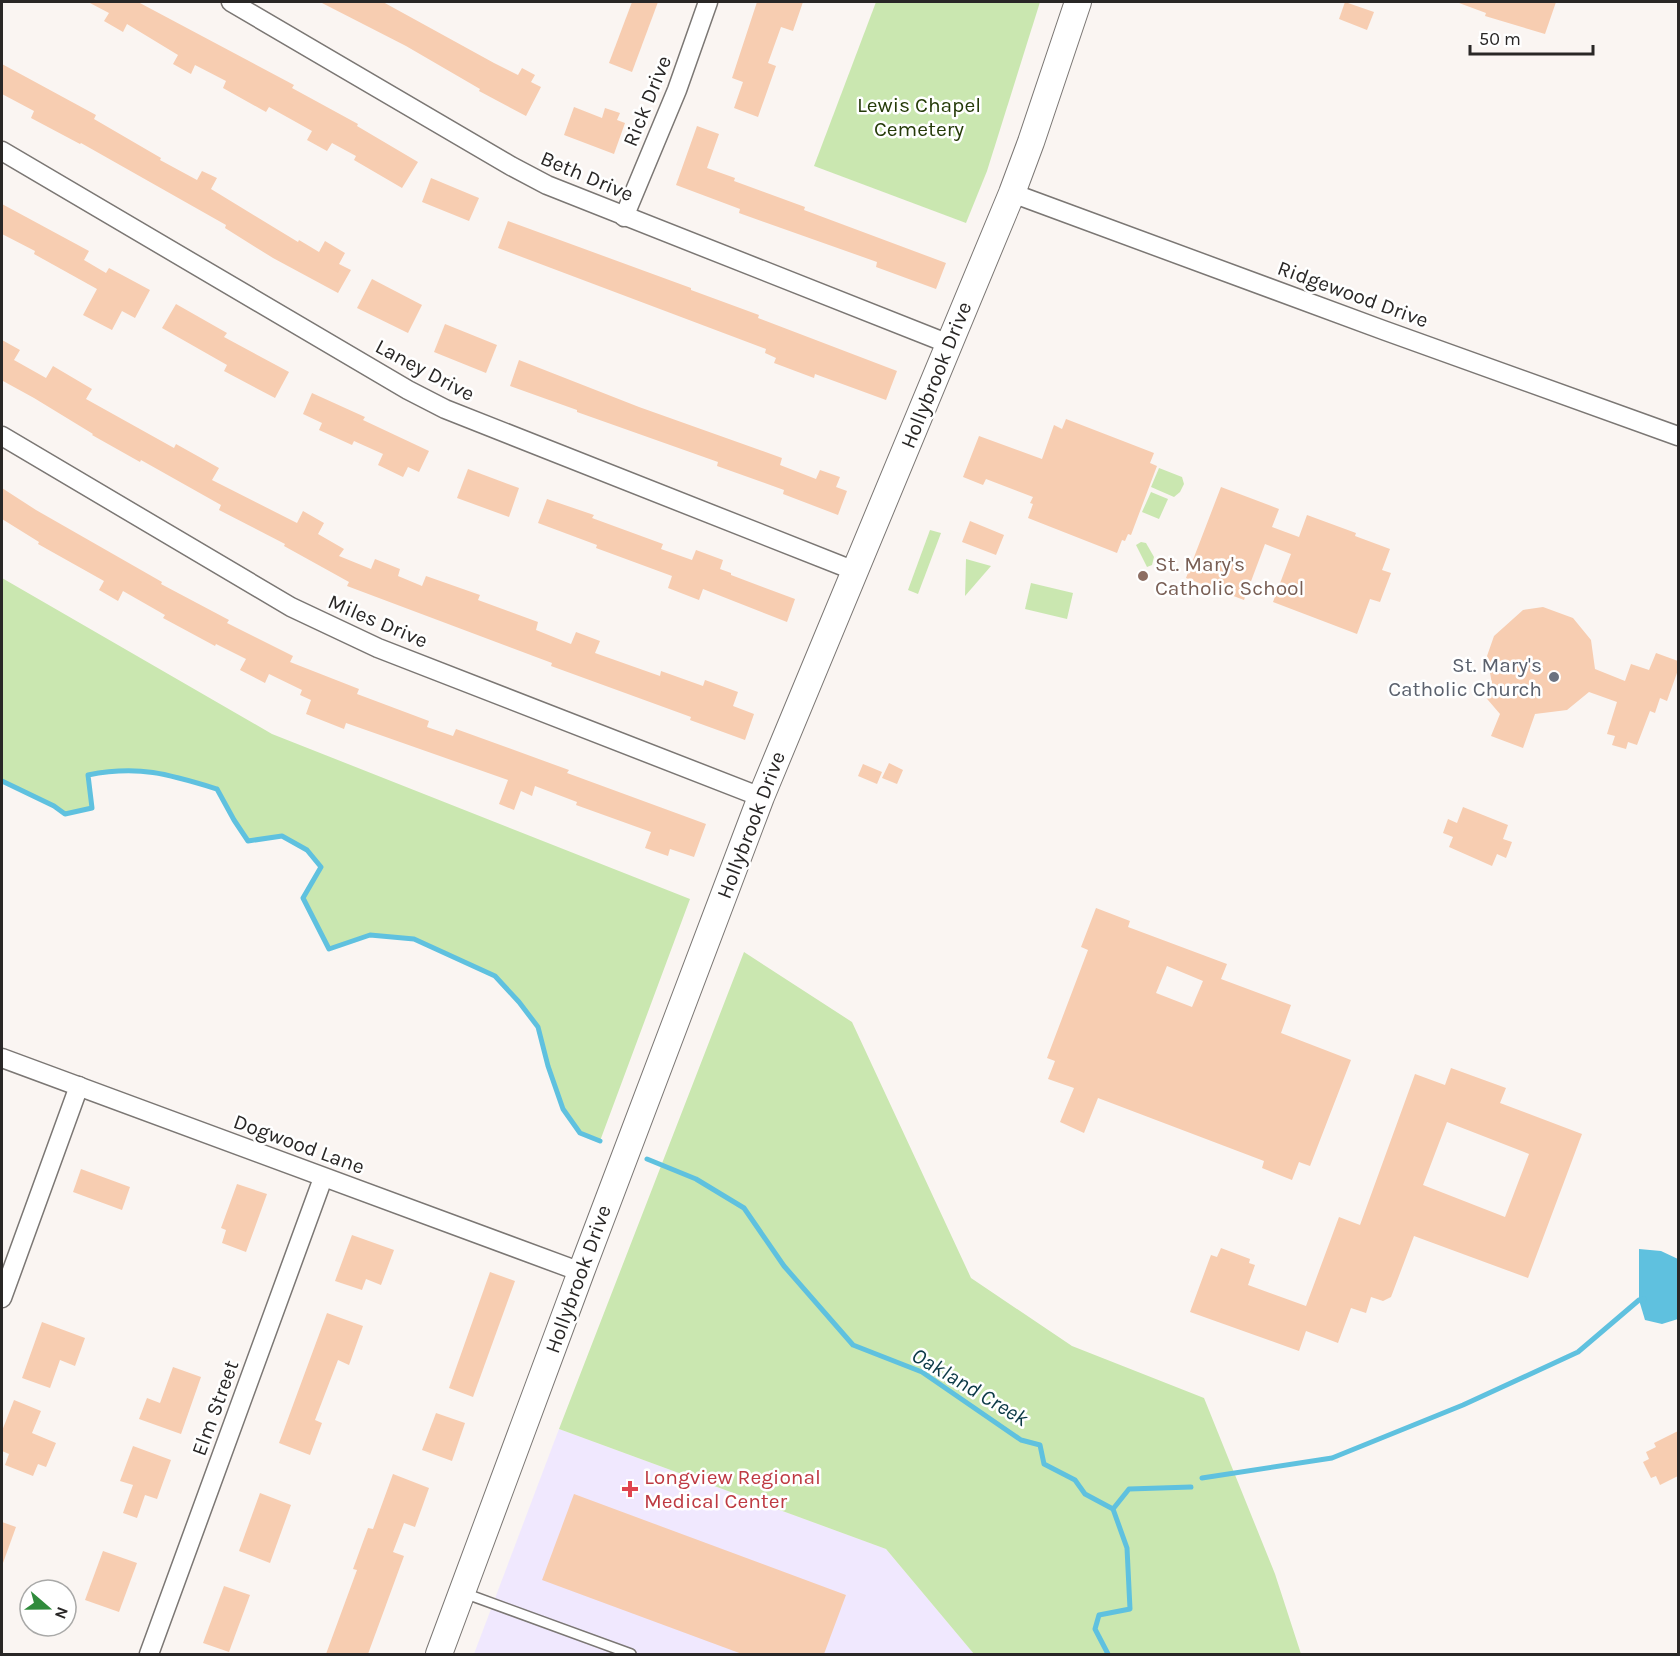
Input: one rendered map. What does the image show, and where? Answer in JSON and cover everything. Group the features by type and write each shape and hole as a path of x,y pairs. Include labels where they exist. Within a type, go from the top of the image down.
{"main road":[{"name":"Hollybrook Drive","path":"439,1654 761,797 1012,193 1078,2"}],"street":[{"name":"Beth Drive","path":"231,2 547,185 949,344"},
{"name":"Rick Drive","path":"624,217 677,90 708,2"},
{"name":"Laney Drive","path":"2,152 408,390 445,409 855,571"},
{"name":"Ridgewood Drive","path":"1012,193 1678,436"},
{"name":"Miles Drive","path":"2,436 291,607 335,629 761,797"},
{"name":"Dogwood Lane","path":"2,1058 581,1272"},
{"path":"2,1298 79,1086"},
{"name":"Elm Street","path":"148,1654 323,1178"}],"lane":[{"path":"462,1592 631,1654"}],"shaded area":[{"name":"Longview Regional Medical Center","path":"559,1429 886,1549 974,1654 474,1654"}],"green space":[{"name":"Lewis Chapel Cemetery","path":"876,2 1040,2 987,171 966,223 814,166"},
{"path":"1159,468 1182,477 1184,484 1174,497 1151,487"},
{"path":"1151,492 1168,499 1159,519 1142,512"},
{"path":"930,530 941,533 918,594 908,590"},
{"path":"1141,542 1146,543 1154,557 1152,565 1147,567 1136,545"},
{"path":"966,559 991,566 965,596"},
{"path":"2,578 272,734 690,899 600,1141 580,1133 563,1109 538,1027 495,976 414,939 370,935 329,949 303,898 321,866 307,850 282,836 248,841 217,789 153,773 106,772 88,775 92,808 65,814 54,806 2,781"},
{"path":"1031,583 1073,593 1067,619 1025,609"},
{"path":"744,952 852,1022 971,1278 1072,1346 1204,1398 1275,1574 1301,1654 974,1654 886,1549 559,1429"}],"water":[{"path":"1639,1249 1661,1251 1678,1259 1678,1319 1662,1324 1645,1320 1639,1300"}],"building":[{"path":"88,2 138,2 294,85 292,88 358,124 357,126 418,162 402,188 354,160 356,156 332,143 327,151 307,140 312,131 269,107 266,112 223,88 226,81 195,65 191,74 173,64 178,55 127,24 123,32 104,21 109,13"},
{"path":"320,2 383,2 518,75 522,68 535,75 531,82 541,87 526,116 479,91 480,89 406,46"},
{"path":"632,2 658,2 632,72 609,63"},
{"path":"757,2 803,2 793,31 781,27 768,63 776,66 758,117 734,108 743,82 732,78"},
{"path":"1345,2 1374,12 1367,30 1339,19"},
{"path":"1459,2 1556,2 1545,34 1485,16 1486,13"},
{"path":"2,64 96,115 94,119 197,180 202,171 217,178 211,189 298,242 299,240 319,252 325,241 345,253 339,264 351,270 338,293 273,258 225,228 226,225 81,143 31,118 34,111 2,94"},
{"path":"574,107 602,118 605,108 620,113 617,120 625,123 614,154 564,135"},
{"path":"697,126 719,134 707,168 735,178 734,181 805,207 804,210 946,263 936,289 876,267 877,262 739,213 740,209 676,185"},
{"path":"431,178 479,198 469,221 422,202"},
{"path":"2,204 89,251 84,260 106,273 109,268 150,290 135,318 122,311 112,330 83,315 97,289 34,254 35,251 2,234"},
{"path":"508,221 691,288 691,290 759,315 758,318 897,371 886,400 815,374 814,378 774,363 776,358 765,353 766,349 498,248"},
{"path":"372,279 422,305 408,333 357,308"},
{"path":"176,304 227,333 224,337 289,372 275,398 224,371 227,365 162,328"},
{"path":"445,324 497,345 486,373 434,352"},
{"path":"2,340 20,350 14,360 46,378 53,366 92,389 86,399 174,448 176,444 219,468 212,480 297,523 303,511 324,523 318,534 344,549 339,556 371,569 375,559 400,569 398,576 422,586 426,576 480,595 478,600 538,622 536,630 571,644 576,632 600,641 595,653 660,676 661,671 703,686 705,680 738,692 733,706 754,714 745,740 690,720 691,717 551,666 552,663 347,586 349,582 284,546 285,544 219,510 221,505 92,435 34,398 3,381 2,383"},
{"path":"519,360 639,407 782,458 780,465 816,479 820,470 840,477 836,487 847,491 838,515 783,494 784,490 717,466 718,462 510,386"},
{"path":"312,393 365,417 363,420 429,451 419,472 408,467 403,477 378,465 383,454 354,441 352,445 319,430 322,423 303,414"},
{"path":"1066,419 1154,453 1150,463 1157,466 1131,535 1128,534 1125,541 1122,540 1117,553 1028,518 1033,497 986,479 983,485 963,477 979,436 1042,459 1054,425 1062,429"},
{"path":"468,469 519,488 509,517 457,498"},
{"path":"1221,487 1279,509 1272,527 1299,537 1307,515 1356,533 1355,536 1390,549 1382,570 1391,573 1380,602 1370,599 1357,634 1273,602 1291,554 1265,544 1244,600 1186,578"},
{"path":"2,488 162,582 161,584 229,620 227,623 293,656 290,662 359,689 357,694 429,721 427,727 453,736 456,729 569,770 567,773 706,824 694,857 670,849 668,856 645,848 651,832 576,805 577,802 535,786 532,796 521,791 514,810 499,804 508,780 346,723 344,729 306,714 311,700 300,695 302,690 269,674 265,683 240,670 246,659 216,644 215,646 163,618 165,615 123,591 118,601 99,590 104,581 38,544 39,542 2,519"},
{"path":"547,499 594,515 592,518 663,544 661,549 692,560 696,550 723,560 720,569 731,575 795,599 787,622 703,589 699,600 668,588 672,576 596,548 597,545 538,523"},
{"path":"970,521 1004,535 996,555 962,542"},
{"name":"St. Mary's Catholic Church","path":"1543,607 1573,618 1591,640 1595,669 1625,681 1631,664 1649,670 1656,653 1678,661 1678,670 1667,701 1660,698 1655,713 1650,711 1637,745 1628,742 1626,749 1612,745 1615,736 1607,734 1617,702 1589,692 1567,710 1535,714 1523,748 1491,736 1500,714 1482,693 1492,684 1487,656 1494,636 1523,610"},
{"path":"889,763 903,770 897,784 882,778"},
{"path":"863,764 882,772 877,784 858,776"},
{"path":"1463,807 1508,825 1503,839 1512,842 1506,858 1497,854 1492,866 1449,847 1453,837 1443,833 1448,819 1457,823"},
{"path":"1096,908 1130,921 1128,927 1227,964 1221,979 1291,1005 1281,1033 1351,1060 1310,1166 1299,1162 1292,1180 1262,1168 1264,1161 1098,1098 1084,1133 1060,1122 1074,1088 1048,1079 1055,1061 1047,1058 1088,950 1081,947","holes":["1167,966 1203,981 1192,1007 1156,993"]},
{"path":"1451,1068 1506,1088 1500,1103 1582,1134 1528,1278 1414,1236 1391,1297 1383,1301 1371,1297 1366,1313 1351,1308 1338,1343 1306,1331 1299,1351 1190,1312 1211,1255 1217,1257 1221,1248 1250,1259 1249,1263 1255,1265 1248,1285 1306,1306 1339,1217 1360,1225 1415,1074 1445,1085","holes":["1447,1122 1529,1154 1505,1217 1423,1185"]},
{"path":"81,1169 130,1187 122,1210 73,1192"},
{"path":"237,1184 267,1194 246,1252 222,1243 226,1230 221,1228"},
{"path":"352,1235 394,1250 381,1285 366,1279 362,1290 335,1281"},
{"path":"490,1272 515,1281 473,1397 449,1388"},
{"path":"327,1313 363,1326 349,1365 338,1360 315,1420 322,1423 310,1455 279,1443"},
{"path":"42,1322 85,1338 75,1366 60,1360 50,1388 22,1378"},
{"path":"173,1367 201,1377 181,1434 139,1419 147,1398 160,1403"},
{"path":"14,1400 41,1411 32,1433 56,1443 46,1467 38,1464 33,1476 5,1465 9,1454 2,1451 2,1431"},
{"path":"436,1413 465,1423 452,1461 422,1450"},
{"path":"1678,1431 1678,1476 1660,1485 1656,1476 1651,1478 1643,1462 1649,1459 1646,1452 1656,1447 1654,1443"},
{"path":"133,1446 171,1460 157,1499 145,1495 137,1518 123,1513 133,1485 120,1481"},
{"path":"393,1474 429,1488 415,1527 404,1523 393,1552 404,1556 368,1654 326,1654 357,1570 353,1569 368,1528 373,1529"},
{"path":"260,1493 291,1505 270,1563 239,1551"},
{"path":"574,1494 846,1595 824,1654 742,1654 542,1580"},
{"path":"2,1522 16,1527 3,1563 2,1563"},
{"path":"103,1551 137,1563 119,1612 85,1600"},
{"path":"224,1586 250,1595 229,1652 203,1643"}],"waterway":[{"name":"Oakland Creek","path":"2,781 54,806 65,814 92,808 88,775 106,772 138,771 168,775 217,789 248,841 282,836 307,850 321,867 303,898 329,949 370,935 414,939 495,976 538,1027 548,1066 563,1109 580,1133 600,1141"},
{"name":"Oakland Creek","path":"647,1159 696,1179 744,1208 784,1266 853,1345 922,1372 1021,1440 1040,1445 1044,1464 1075,1480 1085,1494 1113,1509 1127,1548 1130,1609 1099,1615 1095,1629 1108,1654"},
{"path":"1202,1478 1332,1458 1463,1405 1578,1352 1639,1300 1644,1299"},
{"path":"1113,1509 1129,1489 1191,1487"}],"place":[{"name":"St. Mary's Catholic School","path":"1143,576"},
{"name":"St. Mary's Catholic Church","path":"1554,677"},
{"name":"Longview Regional Medical Center","path":"630,1489"}]}
